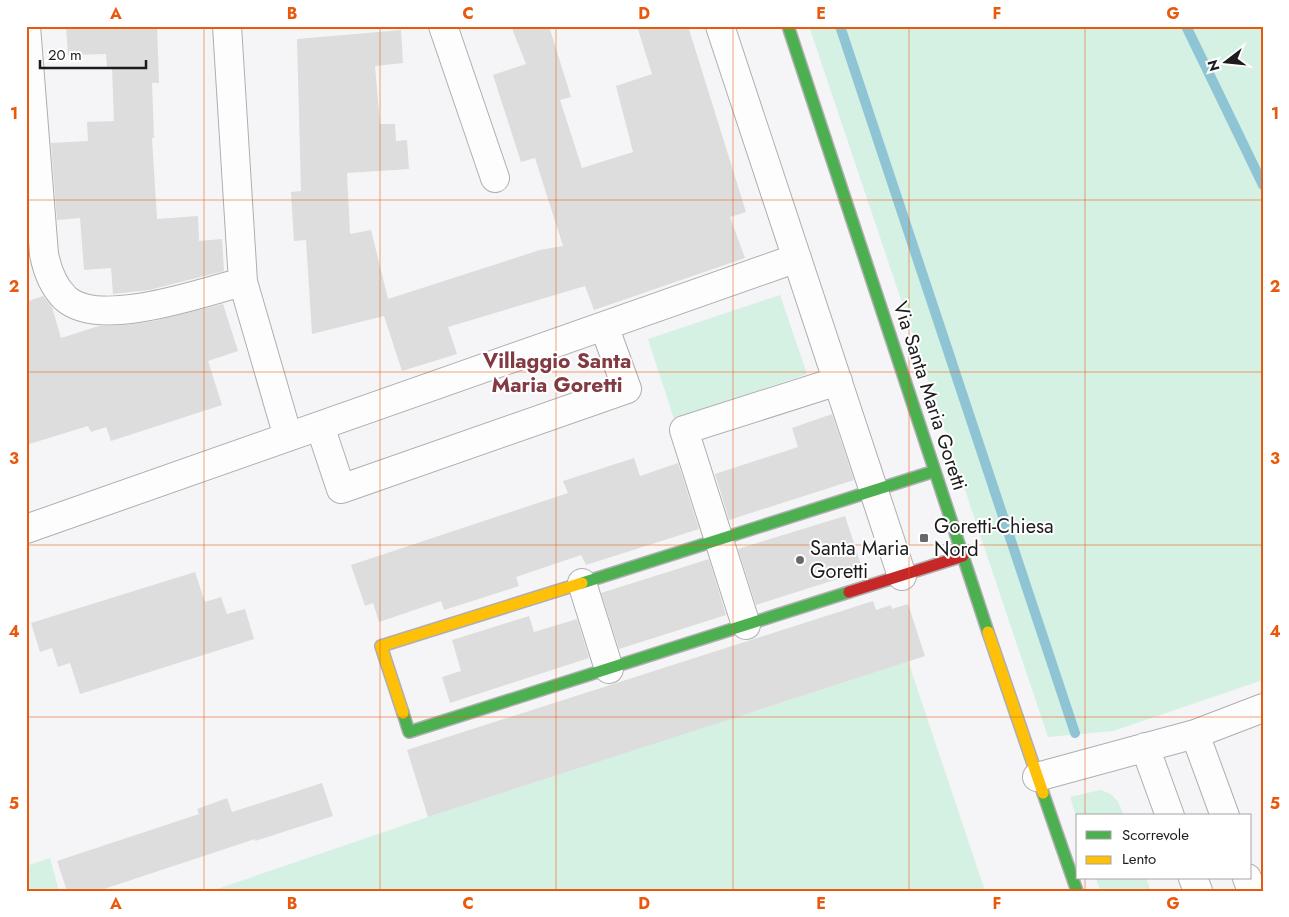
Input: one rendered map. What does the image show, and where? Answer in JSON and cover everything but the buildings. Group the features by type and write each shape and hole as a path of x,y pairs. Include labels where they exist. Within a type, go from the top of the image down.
{"street":[{"path":"26,26 32,185 47,270 66,299 106,312 132,309 243,282"},
{"path":"227,26 243,282 288,437"},
{"path":"443,26 495,178"},
{"path":"720,26 902,576"},
{"name":"Via Santa Maria Goretti","path":"788,26 963,556 1077,891"},
{"path":"26,529 797,258"},
{"path":"320,426 341,489 627,389 604,326"},
{"path":"746,625 684,430 838,381"},
{"path":"935,471 381,646 409,732 963,556"},
{"path":"582,583 609,669"},
{"path":"1037,777 1195,734 1263,708"},
{"path":"1195,734 1224,814"},
{"path":"1146,747 1169,814"}],"green space":[{"path":"809,26 1263,26 1263,680 1113,731 1048,737"},
{"path":"780,295 807,374 674,419 648,339"},
{"path":"908,661 985,891 211,891 428,817"},
{"path":"1100,790 1116,799 1123,814 1076,814 1076,816 1070,797"},
{"path":"50,858 59,891 26,891 26,866"},
{"path":"1097,880 1147,880 1151,891 1100,891"}],"waterway":[{"path":"840,26 1075,733"},
{"path":"1186,26 1263,185"}],"traffic: fast":[{"path":"788,26 988,632"},
{"path":"582,583 935,471"},
{"path":"403,713 409,732 849,592"},
{"path":"1043,793 1077,891"}],"traffic: slow":[{"path":"403,713 381,646 582,583"},
{"path":"988,632 1043,793"}],"traffic: jam":[{"path":"849,592 963,556"}],"place":[{"name":"Goretti-Chiesa Nord","path":"924,538"},
{"name":"Santa Maria Goretti","path":"800,560"}],"district":[{"name":"Villaggio Santa Maria Goretti","path":"557,373"}]}
